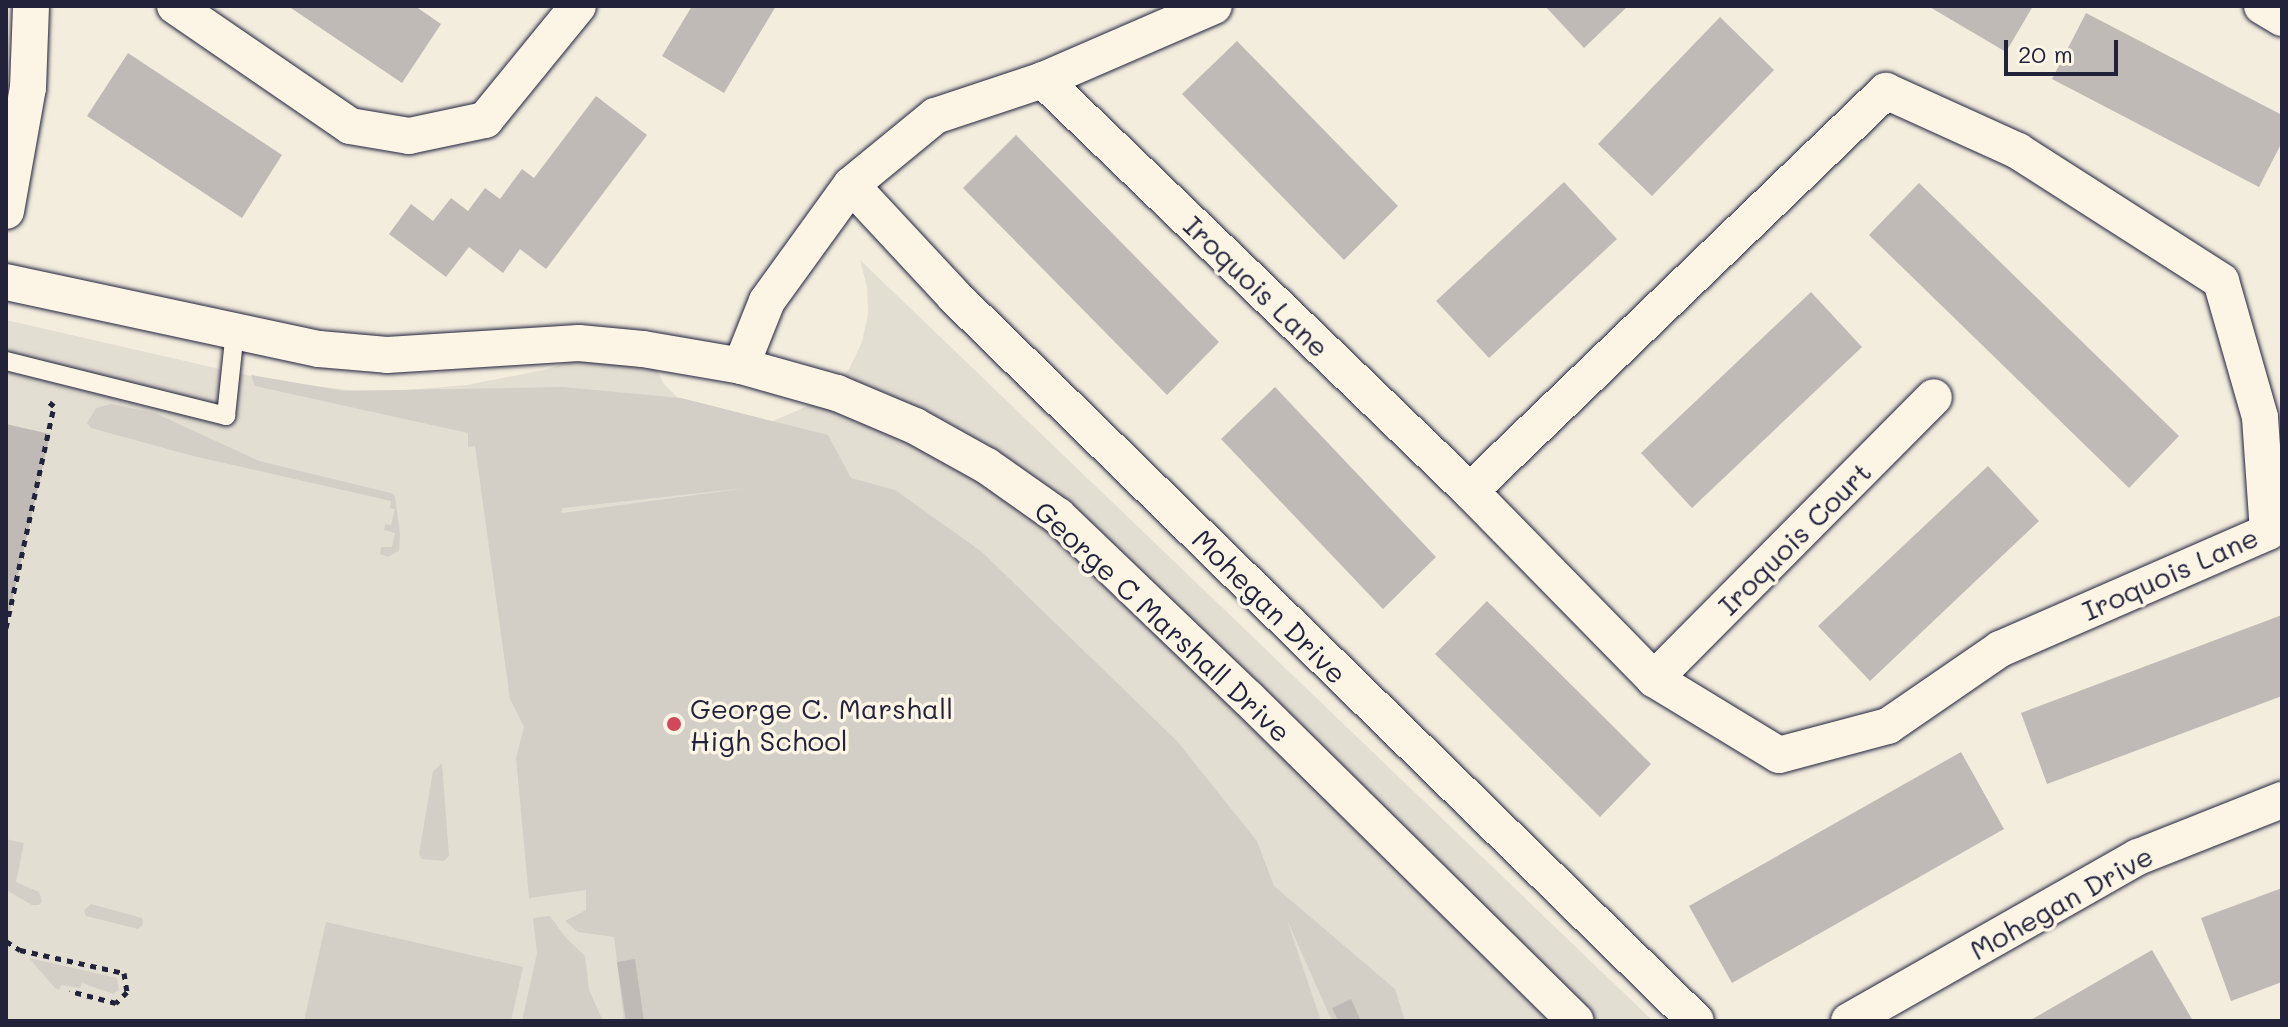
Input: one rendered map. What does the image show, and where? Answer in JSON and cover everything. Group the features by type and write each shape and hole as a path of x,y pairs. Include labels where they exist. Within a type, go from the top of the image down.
{"street":[{"path":"6,211 28,88 31,6"},
{"path":"175,6 350,126 409,136 485,120 578,6"},
{"path":"741,366 767,301 851,185 935,116 1043,80 1214,6"},
{"path":"2262,6 2282,18"},
{"name":"Iroquois Lane","path":"1043,80 1470,491 1654,679 1779,755 1888,726 2000,649 2268,532 2260,417 2221,281 2018,151 1886,91 1470,491"},
{"name":"Mohegan Drive","path":"851,185 954,296 1548,881 1696,1021"},
{"name":"George C Marshall Drive","path":"6,282 319,349 387,355 579,343 643,349 741,366 837,393 915,426 987,466 1058,516 1248,698 1575,1021"},
{"name":"Iroquois Court","path":"1654,679 1934,397"},
{"name":"Mohegan Drive","path":"1849,1021 2138,857 2282,800"}],"lane":[{"path":"6,361 226,416 235,331"}],"path":[{"path":"6,628 54,406 45,398"},
{"path":"6,941 20,950 124,973 127,992 116,1003 70,991"}],"shaded area":[{"name":"George C. Marshall High School","path":"860,260 1653,1021 6,1021 6,320 268,380 349,390 394,391 467,385 544,370 604,351 654,363 663,383 684,404 764,425 817,402 849,369 862,342 868,314 867,287"},
{"path":"251,375 344,391 563,387 681,398 828,435 851,478 895,490 982,552 1177,741 1257,841 1274,886 1395,989 1405,1021 1332,1021 1287,920 1321,1021 624,1021 614,937 578,932 565,921 586,910 586,890 529,898 516,758 524,727 510,699 475,446 468,447 468,433 255,386","holes":["747,488 562,513 563,508"]},
{"path":"111,404 155,413 259,461 391,493 395,496 399,551 388,557 380,554 381,547 392,547 395,533 384,530 385,524 391,525 395,509 390,508 391,501 193,456 91,428 87,423 96,408"},
{"path":"442,763 449,856 444,861 422,859 419,854 433,771"},
{"path":"6,839 24,843 16,882 39,892 42,901 39,905 32,905 6,890"},
{"path":"91,904 142,918 143,925 138,929 86,916 84,910"},
{"path":"550,916 566,938 585,956 589,990 603,1021 522,1021 537,953 533,918"},
{"path":"326,922 523,967 511,1021 304,1021"},
{"path":"29,958 117,978 119,990 113,994 82,983 80,988 61,985 59,990"}],"building":[{"path":"288,6 415,6 441,24 402,83"},
{"path":"692,6 776,6 724,93 662,56"},
{"path":"1545,6 1628,6 1584,48"},
{"path":"1928,6 2033,6 2006,52"},
{"path":"2086,13 2282,115 2282,142 2259,187 2052,79"},
{"path":"1720,17 1774,70 1652,196 1598,144"},
{"path":"1237,41 1398,206 1344,260 1182,94"},
{"path":"128,53 282,155 242,218 87,116"},
{"path":"596,96 647,135 546,269 520,249 503,273 469,247 446,277 389,234 411,204 433,221 451,198 468,211 485,188 500,199 522,169 534,178"},
{"path":"1016,135 1219,342 1167,395 963,188"},
{"path":"1564,182 1617,239 1489,358 1436,301"},
{"path":"1919,183 2179,436 2129,488 1869,235"},
{"path":"1811,292 1862,347 1692,508 1641,453"},
{"path":"1275,387 1436,557 1383,609 1221,439"},
{"path":"6,424 50,434 7,624 6,624"},
{"path":"1988,466 2039,521 1870,681 1818,626"},
{"path":"1487,601 1651,764 1600,817 1435,654"},
{"path":"2282,615 2282,696 2047,784 2021,713"},
{"path":"1961,752 2004,829 1732,983 1689,906"},
{"path":"2282,888 2282,982 2231,1001 2201,918"},
{"path":"2152,950 2193,1021 2029,1021"},
{"path":"635,959 644,1021 626,1021 617,962"},
{"path":"1351,999 1361,1021 1338,1021 1332,1008"}],"place":[{"name":"George C. Marshall High School","path":"674,724"}]}
